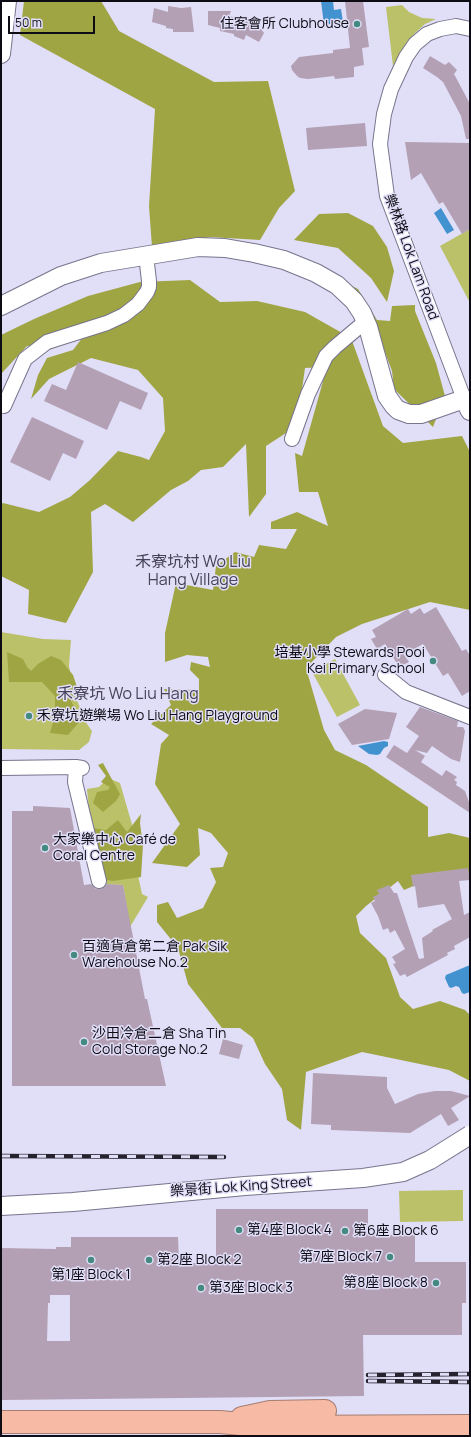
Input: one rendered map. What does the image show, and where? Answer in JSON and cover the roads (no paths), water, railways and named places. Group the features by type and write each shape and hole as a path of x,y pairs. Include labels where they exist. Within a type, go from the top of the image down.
{"highway":[{"path":"220,1422 270,1412 470,1411"},
{"path":"1,1422 220,1422 271,1427 470,1426"}],"street":[{"path":"1,54 7,1"},
{"name":"樂林路 Lok Lam Road","path":"467,405 387,196 380,144 384,114 391,89 406,57 415,44 427,34 440,29 456,26 470,29"},
{"path":"1,306 73,272 101,263 186,249 211,247 254,253 284,260 316,273 337,285 354,301 366,320 384,391 394,406 404,412 415,414 467,405"},
{"path":"4,406 25,359 47,342 112,321 124,315 138,304 149,287 146,255"},
{"path":"292,439 308,394 326,356 366,320"},
{"path":"385,676 406,692 470,717"},
{"path":"1,768 79,768 75,782 99,881"},
{"name":"樂景街 Lok King Street","path":"1,1206 73,1202 237,1187 363,1178 403,1172 430,1160 470,1135"}],"water":[{"path":"321,1 333,1 334,10 341,9 343,22 324,25"},
{"path":"441,208 454,230 447,234 434,213"},
{"path":"384,741 388,742 388,746 377,755 369,754 358,746"},
{"path":"470,965 470,992 464,994 459,987 449,987 445,978 446,975"}],"railway":[{"path":"1,1156 224,1157"},
{"path":"368,1375 470,1374"},
{"path":"368,1381 470,1382"}],"place":[{"name":"住客會所 Clubhouse","path":"357,24"},
{"name":"培基小學 Stewards Pooi Kei Primary School","path":"433,661"},
{"name":"禾寮坑遊樂場 Wo Liu Hang Playground","path":"29,716"},
{"name":"大家樂中心 Café de Coral Centre","path":"45,848"},
{"name":"百適貨倉第二倉 Pak Sik Warehouse No.2","path":"74,955"},
{"name":"沙田冷倉二倉 Sha Tin Cold Storage No.2","path":"84,1042"},
{"name":"第4座 Block 4","path":"239,1230"},
{"name":"第6座 Block 6","path":"345,1231"},
{"name":"第7座 Block 7","path":"390,1257"},
{"name":"第1座 Block 1","path":"91,1260"},
{"name":"第2座 Block 2","path":"149,1260"},
{"name":"第8座 Block 8","path":"436,1283"},
{"name":"第3座 Block 3","path":"201,1288"}],"district":[{"name":"禾寮坑村 Wo Liu Hang Village","path":"193,572"},
{"name":"禾寮坑 Wo Liu Hang","path":"128,695"}]}
